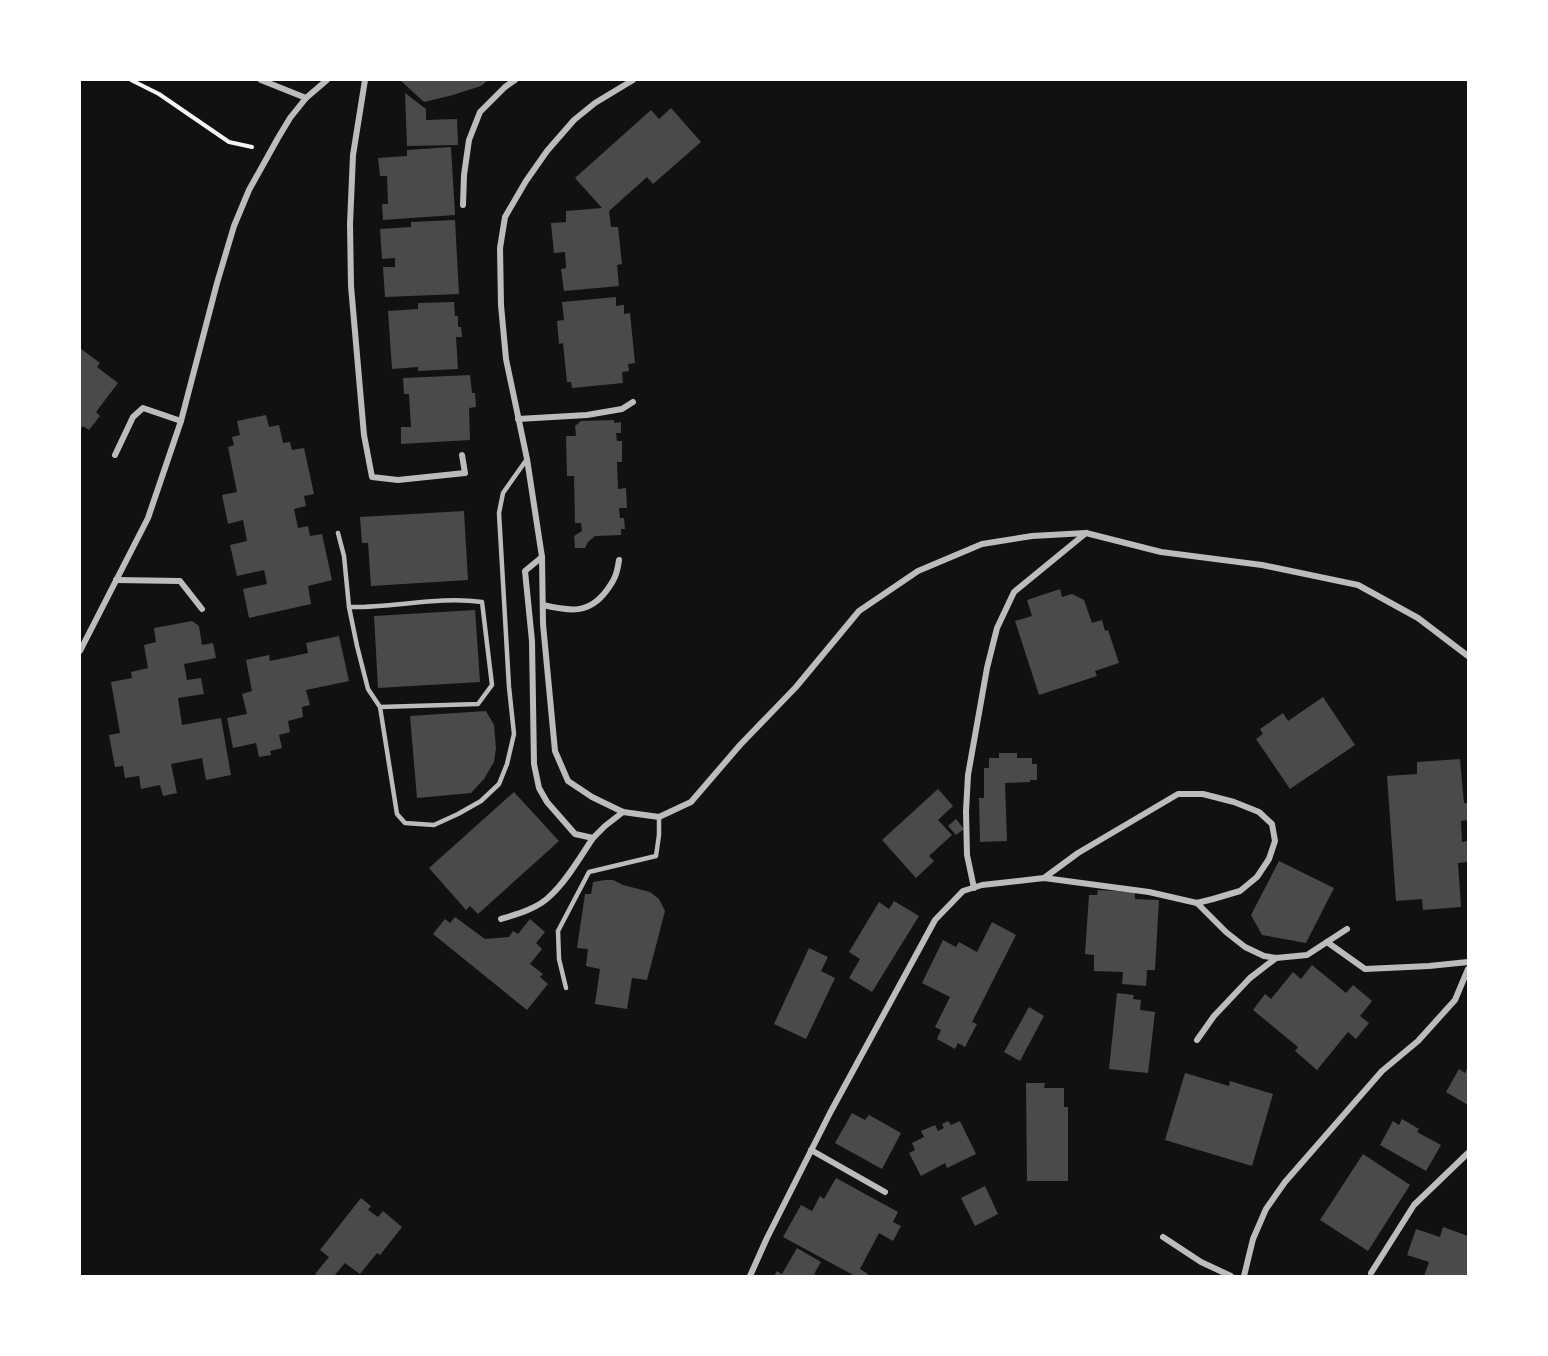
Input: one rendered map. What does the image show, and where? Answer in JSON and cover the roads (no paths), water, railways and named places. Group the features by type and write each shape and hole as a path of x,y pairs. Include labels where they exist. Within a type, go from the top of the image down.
{"street":[{"path":"261,80 274,82 306,98"},
{"path":"80,651 148,518 181,421 234,226 249,190 290,118 306,98 327,80"},
{"path":"365,80 353,155 350,224 351,286 364,435 372,477 398,480 465,473 462,455"},
{"path":"463,206 464,175 469,140 480,112 515,80"},
{"path":"633,80 603,97 574,120 547,151 505,217 500,248 501,304 506,359 527,459 543,557 543,624 555,751 568,781 592,798 623,813 659,817 691,802 740,745 796,687 860,611 918,571 982,544 1032,536 1086,532 1161,552 1262,565 1358,585 1418,618 1468,656"},
{"path":"518,419 587,416 622,409 633,402"},
{"path":"115,455 133,417 143,408 181,421"},
{"path":"974,888 967,855 968,775 987,668 997,628 1014,592 1086,532"},
{"path":"543,557 525,571 532,641 534,764 539,788 547,802 575,834 593,838"},
{"path":"543,605 561,609 582,609 595,604 617,576 619,560"},
{"path":"116,580 180,581 202,609"},
{"path":"750,1276 766,1238 830,1113 935,920 963,891 982,885 1044,878 1149,892 1197,903 1240,891 1257,877 1269,859 1275,841 1272,824 1259,812 1234,802 1203,794 1178,794 1078,853 1044,878"},
{"path":"501,919 530,908 550,896 575,866 593,838 623,813"},
{"path":"1197,903 1226,932 1245,947 1264,956 1276,958 1308,955 1347,929"},
{"path":"1327,942 1365,969 1468,962"},
{"path":"1197,1040 1214,1016 1250,978 1276,958"},
{"path":"1244,1276 1253,1239 1266,1209 1285,1182 1382,1071 1418,1041 1455,1000 1468,969"},
{"path":"811,1150 885,1192"},
{"path":"1371,1273 1414,1205 1468,1153"},
{"path":"1163,1237 1201,1262 1231,1276"}],"lane":[{"path":"338,533 344,556 349,607 368,689 380,707 397,814 405,824 434,825 481,801 499,784 507,764 514,734 509,687 499,513 502,493 527,459"},
{"path":"349,607 461,599 482,602 492,685 478,704 380,707"},
{"path":"566,988 559,959 558,931 573,901 589,872 656,856 659,817"}]}
